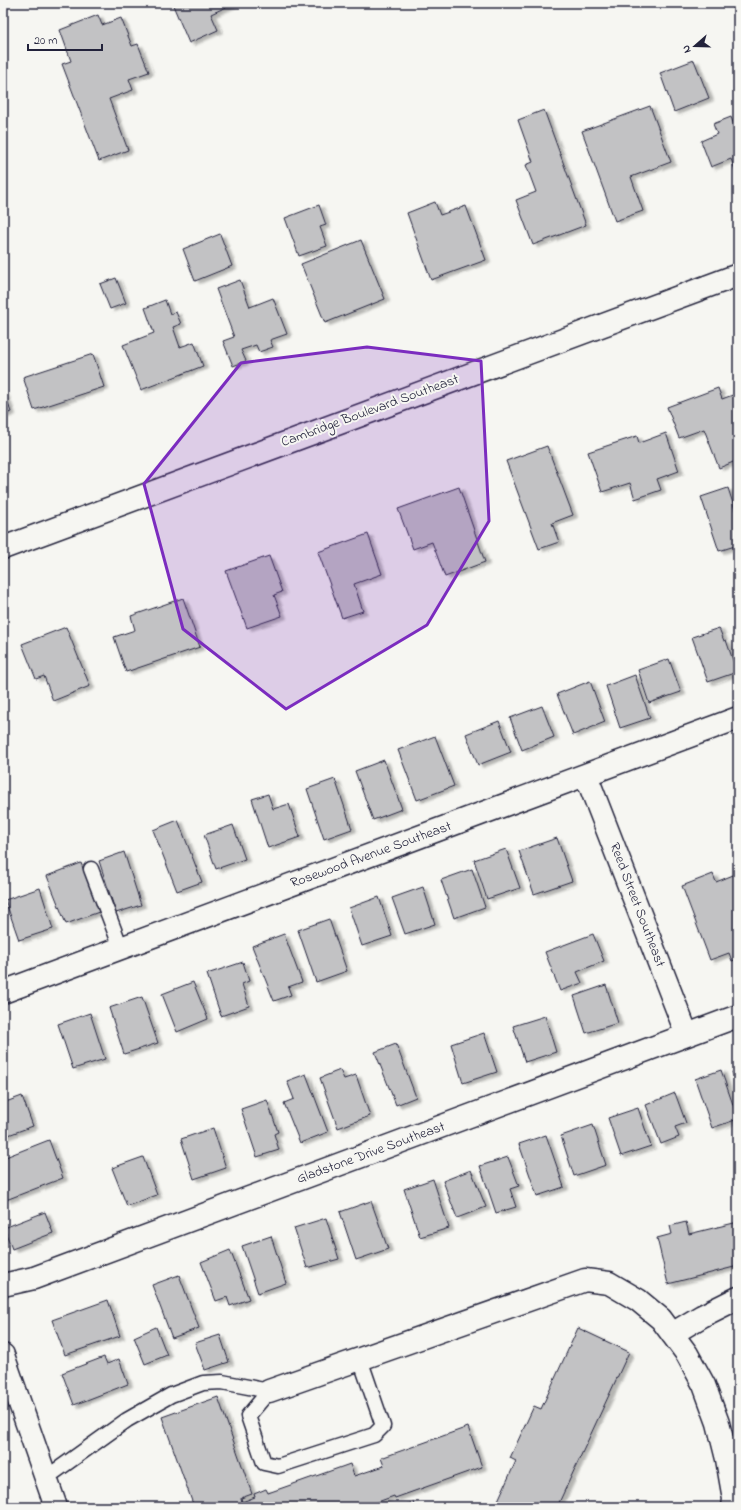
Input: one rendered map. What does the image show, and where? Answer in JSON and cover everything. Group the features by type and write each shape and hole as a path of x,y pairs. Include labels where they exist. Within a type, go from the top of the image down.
{"street":[{"name":"Cambridge Boulevard Southeast","path":"3,548 738,275"},
{"name":"Rosewood Avenue Southeast","path":"3,992 738,718"},
{"name":"Reed Street Southeast","path":"586,775 687,1035"},
{"name":"Gladstone Drive Southeast","path":"3,1285 41,1276 738,1016"},
{"path":"269,1391 585,1280 609,1283 638,1300 661,1318 687,1354 704,1385 718,1423 727,1459 734,1499 733,1507"},
{"path":"672,1334 702,1316 738,1298"},
{"path":"3,1355 56,1507"}],"lane":[{"path":"91,870 121,948"},
{"path":"46,1478 127,1420 171,1395 203,1383 222,1382 269,1391 248,1416 264,1462 278,1466 374,1435 383,1426 360,1359"}],"highlighted area":[{"path":"367,347 481,361 489,521 427,625 286,709 183,629 144,484 241,363"}],"building":[{"path":"172,3 235,3 211,14 218,30 189,43"},
{"path":"98,15 102,25 121,18 132,46 138,44 149,72 129,79 133,90 109,99 128,150 99,161 62,64 71,61 60,30"},
{"path":"694,60 709,98 674,112 660,73"},
{"path":"650,106 671,162 631,177 643,211 615,221 582,131"},
{"path":"544,110 586,225 533,245 516,200 536,192 526,165 533,162 518,120"},
{"path":"731,117 736,131 738,130 738,178 731,159 711,167 701,141 717,134 713,124"},
{"path":"435,202 440,215 466,206 486,260 431,280 407,213"},
{"path":"319,205 326,225 320,227 327,246 299,256 285,218"},
{"path":"220,234 232,266 195,281 183,249"},
{"path":"361,240 385,299 325,323 301,264"},
{"path":"116,278 126,303 110,309 100,284"},
{"path":"240,280 250,307 273,298 287,334 270,340 273,347 259,352 256,345 241,350 246,361 233,366 223,341 234,337 216,289"},
{"path":"165,300 170,314 176,312 181,324 173,327 180,347 194,342 203,366 141,390 123,345 154,333 145,308"},
{"path":"93,354 104,387 34,410 23,377"},
{"path":"718,388 722,399 738,393 738,446 736,447 738,452 738,460 719,468 704,429 679,438 667,407"},
{"path":"3,390 11,412 3,415"},
{"path":"666,433 679,471 657,479 661,490 635,499 630,483 602,492 588,452 637,436 639,443"},
{"path":"547,446 573,515 552,523 559,542 539,549 506,461"},
{"path":"459,487 485,562 445,577 432,542 413,549 398,509"},
{"path":"728,488 738,519 738,545 719,551 701,497"},
{"path":"368,534 382,574 354,584 363,611 342,618 318,552"},
{"path":"269,556 282,592 274,595 282,616 247,628 226,571"},
{"path":"183,598 200,647 126,672 114,637 135,630 131,616"},
{"path":"66,627 90,686 53,701 44,676 36,679 22,644"},
{"path":"719,628 724,641 726,640 737,672 708,682 692,637"},
{"path":"669,659 681,692 649,703 638,670"},
{"path":"635,675 650,718 620,728 606,686"},
{"path":"590,681 605,722 573,735 557,694"},
{"path":"542,706 554,737 522,750 510,718"},
{"path":"499,721 511,752 478,765 466,734"},
{"path":"435,736 454,786 417,800 398,750"},
{"path":"384,760 402,809 373,820 355,771"},
{"path":"335,779 352,829 324,839 307,789"},
{"path":"268,794 273,809 289,804 300,837 268,848 252,799"},
{"path":"178,820 202,882 177,891 153,830"},
{"path":"233,825 245,859 216,869 204,835"},
{"path":"557,838 572,881 534,894 519,851"},
{"path":"506,849 520,888 487,899 474,860"},
{"path":"124,852 141,905 116,913 99,861"},
{"path":"81,863 99,912 66,924 47,876"},
{"path":"472,869 485,907 454,918 441,880"},
{"path":"738,873 738,959 732,961 729,953 710,960 682,886 713,874 716,882"},
{"path":"423,887 435,924 405,934 392,898"},
{"path":"40,888 53,929 19,940 5,900"},
{"path":"379,897 392,936 362,946 349,908"},
{"path":"329,919 347,971 316,982 298,930"},
{"path":"284,934 302,982 288,987 291,995 274,1001 252,946"},
{"path":"593,934 604,961 577,972 582,983 560,991 545,952"},
{"path":"243,962 249,981 242,984 249,1006 221,1016 207,974"},
{"path":"193,982 208,1019 177,1032 162,994"},
{"path":"606,985 618,1023 586,1033 574,996"},
{"path":"142,997 158,1043 124,1054 109,1008"},
{"path":"90,1013 105,1059 73,1069 58,1024"},
{"path":"545,1016 556,1052 525,1062 513,1026"},
{"path":"484,1033 497,1072 463,1083 451,1044"},
{"path":"396,1044 416,1097 396,1105 375,1052"},
{"path":"738,1069 738,1086 732,1072"},
{"path":"340,1070 344,1079 356,1075 370,1116 338,1128 320,1078"},
{"path":"721,1070 738,1119 712,1128 695,1079"},
{"path":"306,1074 328,1132 300,1143 284,1103 294,1099 287,1081"},
{"path":"675,1093 686,1123 675,1127 679,1137 661,1144 646,1105"},
{"path":"22,1096 33,1126 3,1137 3,1103"},
{"path":"267,1100 278,1132 274,1134 279,1150 257,1157 241,1109"},
{"path":"638,1108 651,1146 621,1156 608,1118"},
{"path":"593,1125 606,1165 574,1176 561,1136"},
{"path":"213,1128 226,1168 194,1179 181,1139"},
{"path":"546,1135 564,1187 537,1196 519,1144"},
{"path":"49,1140 63,1178 6,1200 3,1191 3,1158"},
{"path":"143,1157 157,1195 127,1206 112,1168"},
{"path":"508,1157 519,1186 510,1189 516,1207 496,1213 480,1166"},
{"path":"471,1170 486,1207 457,1218 443,1181"},
{"path":"433,1179 449,1228 420,1237 404,1189"},
{"path":"371,1201 388,1249 356,1260 340,1212"},
{"path":"45,1212 53,1233 12,1249 4,1228"},
{"path":"326,1218 339,1259 307,1268 294,1228"},
{"path":"686,1222 689,1234 738,1222 738,1266 668,1284 657,1238 672,1234 670,1226"},
{"path":"271,1236 286,1283 258,1293 242,1246"},
{"path":"230,1250 249,1299 230,1306 227,1297 216,1301 201,1262"},
{"path":"179,1275 199,1328 172,1338 152,1285"},
{"path":"108,1300 120,1336 65,1355 52,1320"},
{"path":"156,1327 167,1355 145,1364 134,1337"},
{"path":"578,1328 629,1352 557,1507 495,1507 516,1461 510,1458 534,1406 541,1409"},
{"path":"220,1335 229,1362 205,1370 195,1343"},
{"path":"104,1357 107,1364 119,1359 128,1384 74,1405 62,1373"},
{"path":"218,1397 252,1494 241,1498 242,1502 255,1497 254,1494 266,1489 268,1493 350,1464 354,1476 384,1466 381,1458 468,1427 482,1467 395,1498 394,1496 364,1507 363,1505 359,1507 194,1507 162,1417"},
{"path":"413,1502 415,1507 400,1507"}]}
